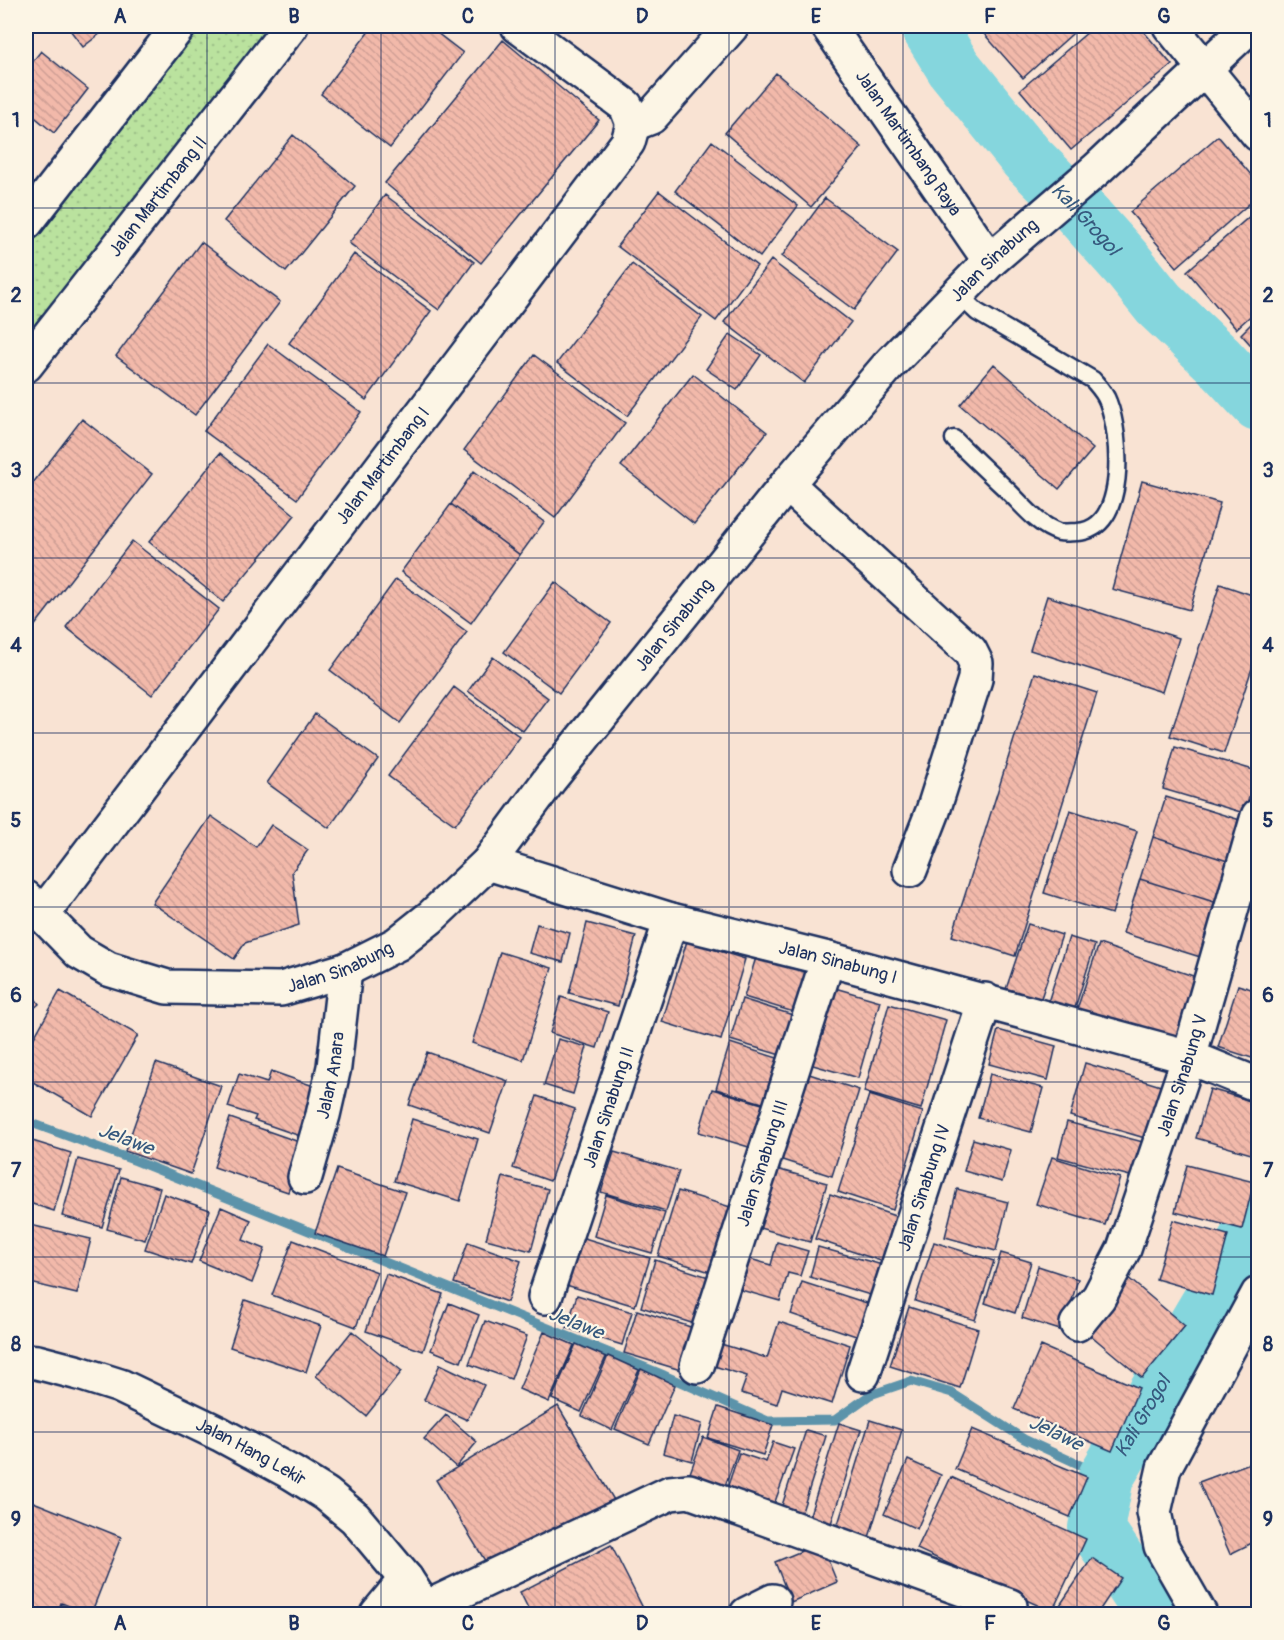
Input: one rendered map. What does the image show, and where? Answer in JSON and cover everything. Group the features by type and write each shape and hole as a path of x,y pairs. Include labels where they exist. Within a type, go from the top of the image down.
{"street":[{"path":"26,223 179,26"},
{"name":"Jalan Martimbang II","path":"26,365 291,26"},
{"path":"518,26 626,106 633,124 651,117 731,27"},
{"name":"Jalan Martimbang Raya","path":"828,26 990,261"},
{"path":"1170,26 1258,134"},
{"name":"Jalan Sinabung","path":"34,907 80,952 108,969 167,987 281,989 345,970 397,944 431,917 488,863 550,779 787,484 887,367 990,261 1097,169 1250,26"},
{"name":"Jalan Martimbang I","path":"34,907 628,142 633,124"},
{"path":"787,484 970,651 976,663 975,679 936,800 910,870"},
{"name":"Jalan Sinabung V","path":"1077,1324 1099,1297 1124,1249 1189,1057 1258,816"},
{"name":"Jalan Sinabung I","path":"488,863 671,920 828,958 1189,1057 1258,1085"},
{"name":"Jalan Sinabung II","path":"545,1297 671,920"},
{"name":"Jalan Sinabung III","path":"696,1366 828,958"},
{"name":"Jalan Anara","path":"305,1177 334,1067 345,970"},
{"name":"Jalan Sinabung IV","path":"863,1374 985,1000"},
{"path":"1200,1614 1161,1546 1154,1512 1164,1468 1258,1294"},
{"name":"Jalan Hang Lekir","path":"26,1361 79,1373 120,1386 220,1434 327,1494 356,1518 406,1579 427,1611"},
{"path":"427,1611 670,1492 680,1491 689,1491 1010,1606"},
{"path":"376,1614 406,1579"}],"lane":[{"path":"954,439 1041,523 1060,532 1094,528 1106,514 1113,499 1118,469 1116,434 1109,404 1103,391 1093,380 977,312 958,294"}],"green space":[{"path":"195,26 272,26 26,339 26,244"}],"building":[{"path":"67,26 110,26 83,47"},
{"path":"373,26 428,26 463,53 390,148 321,94"},
{"path":"1081,26 1023,78 978,27"},
{"path":"1095,26 1139,26 1172,65 1071,150 1020,90"},
{"path":"503,40 599,120 481,263 385,183"},
{"path":"41,51 88,89 54,133 26,110 26,70"},
{"path":"776,73 862,147 811,207 725,133"},
{"path":"293,135 355,186 286,272 224,221"},
{"path":"1218,136 1258,183 1258,196 1177,267 1130,212"},
{"path":"712,141 798,206 760,257 675,191"},
{"path":"659,191 757,266 716,321 617,246"},
{"path":"385,195 474,262 439,310 349,243"},
{"path":"825,198 898,252 854,310 782,256"},
{"path":"1258,209 1258,309 1236,329 1187,271"},
{"path":"201,242 280,302 195,415 116,356"},
{"path":"354,254 431,311 366,400 289,343"},
{"path":"771,260 851,322 804,383 724,322"},
{"path":"632,264 702,317 627,416 557,363"},
{"path":"1258,317 1258,353 1241,334"},
{"path":"730,334 761,355 737,390 706,369"},
{"path":"268,344 361,412 297,499 204,431"},
{"path":"534,355 625,423 555,518 464,450"},
{"path":"994,364 1093,449 1059,489 960,405"},
{"path":"693,374 767,432 694,524 621,466"},
{"path":"82,419 152,474 26,637 26,492"},
{"path":"220,453 295,515 223,602 149,542"},
{"path":"474,471 544,522 520,555 451,504"},
{"path":"1142,481 1220,503 1190,610 1112,589"},
{"path":"451,504 520,555 471,623 401,572"},
{"path":"132,541 219,609 152,695 66,627"},
{"path":"396,579 467,632 400,723 330,670"},
{"path":"555,582 611,623 559,693 504,652"},
{"path":"1220,584 1258,597 1258,650 1224,753 1170,736"},
{"path":"1047,596 1179,638 1162,692 1030,650"},
{"path":"493,657 548,698 523,731 468,691"},
{"path":"1035,673 1097,693 1015,956 952,936"},
{"path":"454,687 520,737 455,825 388,776"},
{"path":"315,714 378,759 329,828 267,783"},
{"path":"1175,747 1257,771 1244,813 1163,789"},
{"path":"1166,797 1253,824 1240,865 1153,837"},
{"path":"1070,810 1137,831 1112,914 1044,893"},
{"path":"211,816 256,847 271,825 308,850 292,872 299,925 245,943 234,959 152,903"},
{"path":"1153,837 1240,865 1227,906 1140,879"},
{"path":"1140,879 1227,906 1210,960 1123,933"},
{"path":"587,923 636,936 618,1006 569,993"},
{"path":"537,924 570,933 563,962 529,953"},
{"path":"1028,924 1062,935 1040,1001 1006,989"},
{"path":"1069,937 1095,945 1073,1014 1047,1005"},
{"path":"687,941 745,959 721,1040 662,1022"},
{"path":"1099,944 1199,978 1175,1049 1075,1015"},
{"path":"500,952 552,968 523,1060 472,1043"},
{"path":"757,954 819,974 807,1016 744,997"},
{"path":"1238,985 1258,991 1258,1060 1218,1047"},
{"path":"26,986 39,1004 26,1015"},
{"path":"828,986 880,1001 858,1078 806,1063"},
{"path":"60,991 138,1035 92,1116 26,1078 26,1052"},
{"path":"561,997 608,1012 597,1048 550,1033"},
{"path":"742,999 796,1016 784,1056 730,1040"},
{"path":"889,1004 946,1020 921,1109 864,1092"},
{"path":"998,1030 1056,1046 1048,1080 989,1064"},
{"path":"558,1039 587,1047 573,1094 544,1085"},
{"path":"730,1043 790,1062 776,1107 716,1089"},
{"path":"427,1052 508,1081 490,1133 409,1105"},
{"path":"156,1063 221,1086 191,1174 125,1151"},
{"path":"1085,1063 1161,1086 1145,1138 1070,1116"},
{"path":"271,1071 322,1089 306,1138 254,1120 256,1116 228,1107 239,1074 267,1083"},
{"path":"803,1072 859,1090 832,1176 776,1158"},
{"path":"990,1074 1043,1088 1031,1132 978,1118"},
{"path":"712,1089 775,1108 762,1151 699,1132"},
{"path":"1210,1089 1258,1103 1258,1156 1196,1138"},
{"path":"869,1095 923,1112 893,1210 838,1192"},
{"path":"537,1096 575,1109 550,1181 513,1168"},
{"path":"230,1118 305,1144 288,1192 214,1167"},
{"path":"412,1119 478,1139 460,1201 394,1181"},
{"path":"1067,1122 1143,1142 1134,1177 1058,1157"},
{"path":"26,1139 71,1153 54,1211 26,1202"},
{"path":"973,1139 1011,1150 1002,1182 964,1171"},
{"path":"614,1152 679,1171 666,1211 601,1192"},
{"path":"1052,1157 1120,1178 1105,1225 1036,1204"},
{"path":"78,1159 119,1170 102,1227 62,1216"},
{"path":"1187,1165 1254,1182 1242,1229 1175,1212"},
{"path":"773,1168 827,1183 810,1242 756,1227"},
{"path":"337,1169 405,1192 383,1256 315,1233"},
{"path":"121,1177 160,1188 145,1240 107,1229"},
{"path":"503,1177 548,1189 531,1251 486,1239"},
{"path":"957,1189 1008,1202 996,1251 945,1237"},
{"path":"678,1191 737,1209 717,1274 658,1256"},
{"path":"164,1194 210,1210 191,1264 145,1249"},
{"path":"830,1194 901,1218 887,1263 815,1239"},
{"path":"606,1195 665,1213 652,1253 594,1236"},
{"path":"221,1207 251,1220 243,1240 265,1249 252,1283 199,1261"},
{"path":"1173,1220 1228,1235 1212,1295 1156,1279"},
{"path":"26,1224 91,1239 77,1294 26,1282"},
{"path":"581,1237 650,1258 635,1306 566,1285"},
{"path":"293,1240 377,1272 356,1327 272,1295"},
{"path":"468,1242 521,1261 507,1302 454,1283"},
{"path":"777,1242 808,1251 800,1276 788,1273 780,1301 741,1290 750,1259 771,1265"},
{"path":"934,1242 994,1261 975,1320 915,1301"},
{"path":"818,1247 886,1266 877,1297 810,1277"},
{"path":"1001,1253 1031,1262 1015,1313 985,1303"},
{"path":"655,1260 715,1279 701,1326 641,1307"},
{"path":"1038,1266 1078,1279 1063,1331 1022,1318"},
{"path":"386,1274 443,1294 423,1351 366,1331"},
{"path":"1126,1276 1185,1326 1142,1378 1082,1328"},
{"path":"802,1282 873,1305 862,1338 791,1314"},
{"path":"577,1295 632,1312 622,1345 567,1328"},
{"path":"245,1300 321,1326 306,1372 230,1347"},
{"path":"449,1303 479,1315 461,1362 431,1350"},
{"path":"909,1307 978,1329 960,1388 890,1366"},
{"path":"637,1310 697,1329 684,1371 624,1353"},
{"path":"485,1321 527,1336 511,1379 469,1364"},
{"path":"779,1322 850,1345 832,1404 782,1388 777,1404 741,1393 747,1376 714,1366 721,1344 767,1358"},
{"path":"352,1331 402,1371 366,1416 316,1376"},
{"path":"544,1332 574,1345 549,1402 519,1389"},
{"path":"576,1344 606,1357 581,1412 552,1399"},
{"path":"1041,1346 1139,1388 1112,1451 1014,1409"},
{"path":"608,1356 639,1370 612,1430 582,1416"},
{"path":"440,1364 484,1385 467,1420 424,1400"},
{"path":"641,1369 675,1385 649,1444 615,1429"},
{"path":"558,1406 614,1500 493,1574 436,1480"},
{"path":"718,1407 773,1425 763,1455 708,1438"},
{"path":"446,1415 477,1442 456,1467 424,1439"},
{"path":"673,1416 702,1424 692,1461 663,1453"},
{"path":"870,1420 902,1430 867,1544 835,1534"},
{"path":"839,1423 861,1430 828,1533 806,1527"},
{"path":"972,1429 1087,1477 1070,1517 955,1469"},
{"path":"806,1430 826,1436 799,1521 779,1515"},
{"path":"703,1437 738,1450 725,1486 690,1473"},
{"path":"773,1442 794,1449 772,1510 725,1494 739,1453 766,1462"},
{"path":"908,1460 941,1475 917,1529 884,1514"},
{"path":"1258,1460 1258,1540 1230,1554 1199,1482"},
{"path":"951,1477 1086,1539 1052,1612 917,1549"},
{"path":"26,1499 121,1537 91,1614 61,1603 57,1614 26,1614"},
{"path":"821,1543 837,1582 791,1602 775,1562"},
{"path":"611,1545 646,1614 531,1614 520,1592"},
{"path":"1092,1558 1121,1578 1097,1614 1062,1614 1056,1611"}],"waterway":[{"name":"Kali Grogol","path":"928,26 954,68 1027,158 1075,206 1159,304 1218,360 1258,403"},
{"name":"Jelawe","path":"26,1121 136,1161 664,1375 768,1421 835,1420 870,1395 911,1381 952,1393 1024,1439 1106,1477"},
{"name":"Kali Grogol","path":"1153,1614 1096,1528 1106,1477 1258,1220"}]}
